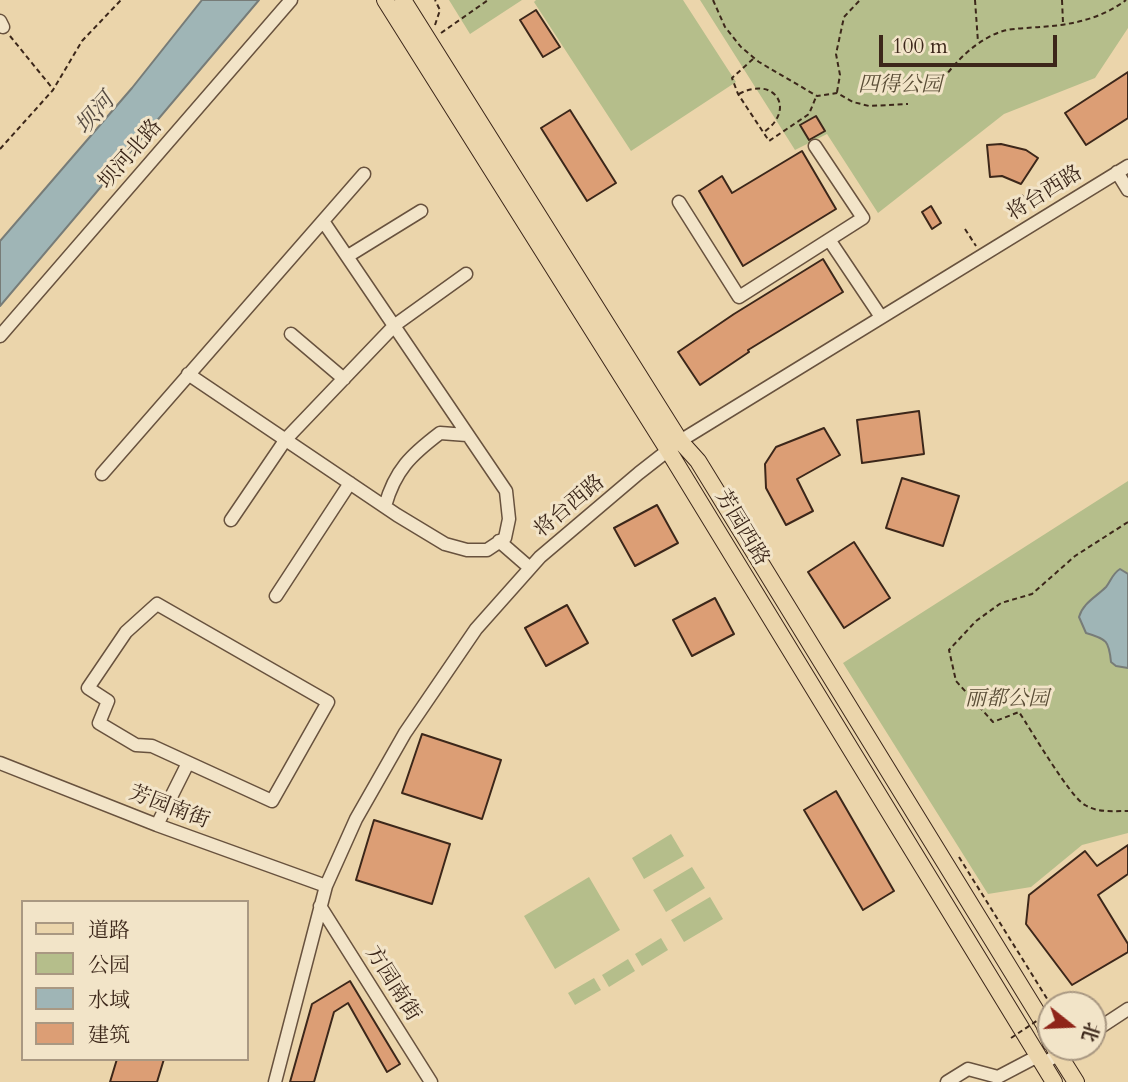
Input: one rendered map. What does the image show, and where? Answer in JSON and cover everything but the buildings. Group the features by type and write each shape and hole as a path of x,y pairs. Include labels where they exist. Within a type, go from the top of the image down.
{"main road":[{"name":"芳园西路","path":"385,0 674,446 705,472 1037,1013"},
{"name":"芳园西路","path":"403,0 674,446 1037,1053"},
{"name":"芳园西路","path":"1042,1061 1055,1082"},
{"name":"芳园西路","path":"1065,1061 1076,1082"}],"street":[{"name":"坝河北路","path":"0,336 290,0"},
{"path":"679,202 739,296 863,218 815,146"},
{"name":"将台西路","path":"275,1082 326,886 356,819 405,733 476,629 530,568 609,498 674,446 1123,169"},
{"path":"1123,169 1128,190"},
{"path":"102,474 364,174"},
{"path":"348,256 421,211"},
{"path":"188,374 444,544 467,550 487,550 505,538 509,519 506,491 323,221"},
{"path":"830,241 881,317"},
{"path":"231,520 286,439 395,325 466,274"},
{"path":"290,334 344,379"},
{"path":"385,506 390,486 408,458 440,433 467,435"},
{"path":"276,596 350,483"},
{"path":"499,541 530,568"},
{"path":"157,604 328,702 272,801 188,763 152,746 136,745 99,723 108,701 88,688 126,632 157,604"},
{"name":"芳园南街","path":"0,763 157,825 326,886"},
{"path":"157,825 188,763"},
{"name":"方园南街","path":"320,906 431,1082"},
{"path":"1107,1022 1128,1009"},
{"path":"947,1082 968,1069 998,1077 1038,1061"}],"path":[{"path":"0,149 53,90 82,41 121,0"},
{"path":"429,41 440,10 435,0"},
{"path":"429,41 488,0"},
{"path":"713,0 725,27 741,47 753,58 817,96 837,93 853,102 869,106 908,104"},
{"path":"837,93 840,83 836,54 844,17 860,0"},
{"path":"975,0 978,43"},
{"path":"1062,0 1063,25"},
{"path":"938,86 949,71 978,43 1004,31 1063,25 1093,18 1126,0"},
{"path":"2,24 53,90"},
{"path":"753,58 732,78 738,94 769,141 809,114 817,96"},
{"path":"738,94 761,87 768,89 779,100 781,107 778,120 764,132"},
{"path":"1022,195 1040,220"},
{"path":"965,229 982,256"},
{"path":"1128,522 1075,556 1032,594 1001,603 976,621 949,650 956,681 993,722 1018,712 1084,805 1103,812 1128,811"},
{"path":"1011,1038 1037,1021"}],"green space":[{"path":"449,0 522,0 470,34"},
{"path":"683,0 736,82 631,151 534,2"},
{"name":"四得公园","path":"700,0 1128,0 1128,28 1095,78 1004,114 878,213 827,134 795,150"},
{"name":"丽都公园","path":"1128,481 1128,833 1082,845 1031,887 988,894 843,663"},
{"path":"671,834 684,856 644,879 632,858"},
{"path":"692,867 705,888 666,912 653,890"},
{"path":"589,877 620,930 555,969 524,916"},
{"path":"710,897 723,919 684,942 671,920"},
{"path":"661,938 668,950 642,966 635,954"},
{"path":"628,959 635,971 609,987 602,975"},
{"path":"594,978 601,990 575,1005 568,993"}],"water":[{"path":"202,0 259,0 0,306 0,241 132,88"},
{"path":"1120,569 1128,574 1128,668 1116,666 1111,662 1106,642 1086,633 1079,617 1087,604 1106,587"}],"water label":[{"name":"坝河","path":"96,115"}]}
